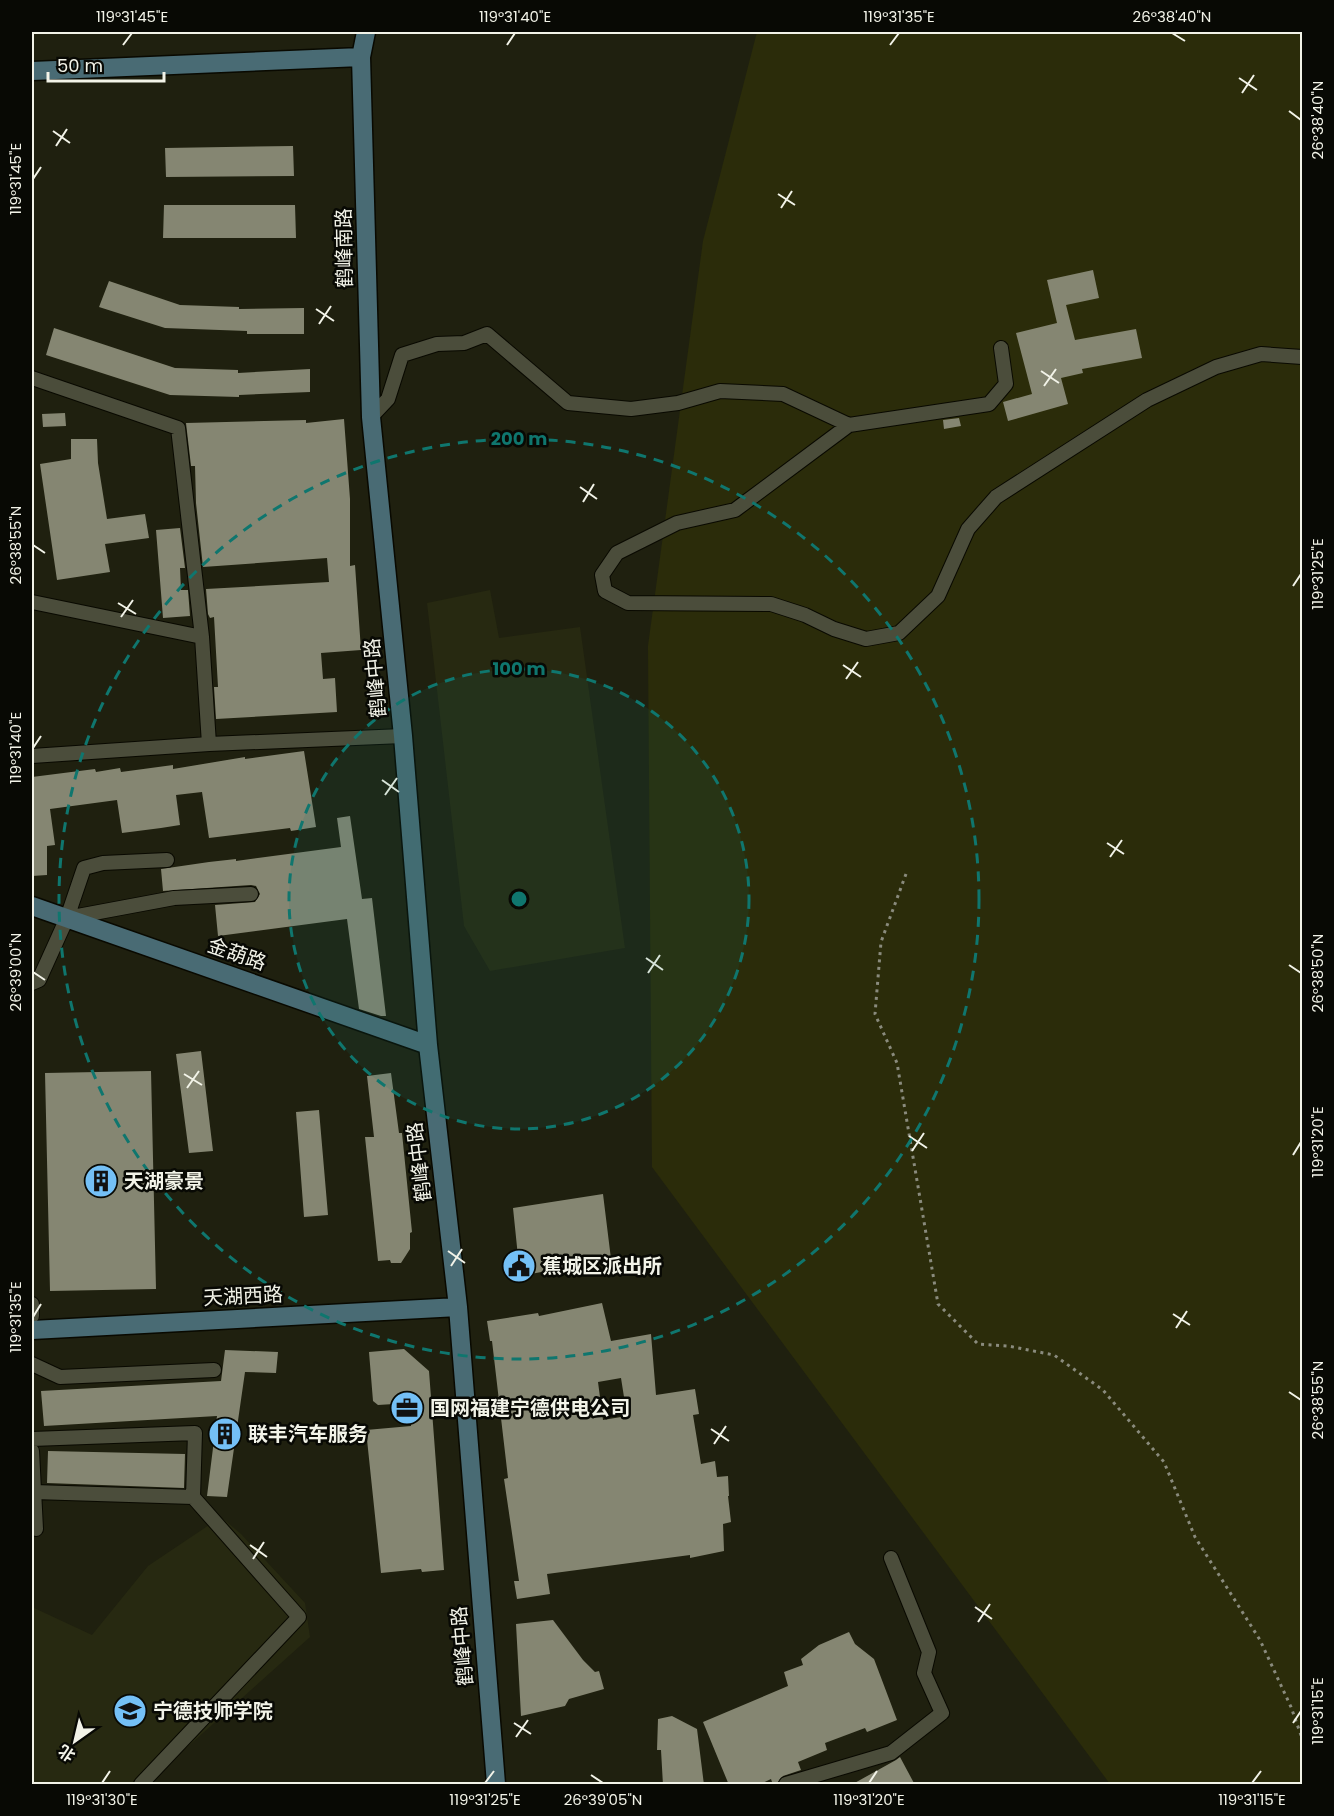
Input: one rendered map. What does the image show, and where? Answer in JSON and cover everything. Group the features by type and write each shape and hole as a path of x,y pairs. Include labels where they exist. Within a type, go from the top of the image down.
{"street":[{"name":"鹤峰南路","path":"366,32 361,57 371,417 383,536"},
{"path":"32,71 361,57"},
{"path":"371,417 388,399 402,355 437,344 464,343 487,334 568,403 631,409 678,403 720,391 783,394 849,425"},
{"path":"1001,348 1006,384 989,404 849,425 735,510 677,523 617,553 602,575 605,591 628,603 771,604 866,639 899,633 938,596 968,529 996,497 1147,400 1216,367 1261,354 1302,357"},
{"path":"32,378 178,428 202,637 209,744"},
{"name":"鹤峰中路","path":"383,536 403,736 428,1045 458,1307 496,1785"},
{"path":"32,602 202,637"},
{"path":"32,756 209,744 403,736"},
{"path":"32,983 39,980 67,918 84,868 103,862 167,860"},
{"path":"67,918 174,898 251,894"},
{"name":"金葫路","path":"32,906 428,1045"},
{"path":"32,1304 32,1316"},
{"name":"天湖西路","path":"32,1330 458,1307"},
{"path":"32,1364 60,1377 214,1370"},
{"path":"32,1439 195,1434 193,1497 299,1617 141,1785"},
{"path":"32,1451 36,1529"},
{"path":"34,1492 193,1497"},
{"path":"786,1785 891,1752 942,1713 924,1673 929,1652 891,1558"}],"path":[{"path":"906,874 881,942 875,1014 897,1062 938,1304 978,1344 1008,1346 1054,1355 1103,1390 1164,1462 1195,1537 1260,1640 1291,1707 1302,1738"}],"shaded area":[{"path":"757,32 1302,32 1302,1784 1110,1784 652,1167 648,646 703,241"},
{"path":"490,590 499,638 580,627 625,948 490,971 464,926 427,603"},
{"name":"宁德技师学院","path":"221,1517 241,1534 305,1603 310,1637 146,1784 32,1784 32,1607 92,1635 148,1566"}],"building":[{"path":"293,146 294,176 166,177 165,148"},
{"path":"164,205 295,205 296,238 163,238"},
{"path":"1093,270 1099,298 1066,305 1075,340 1136,329 1142,358 1082,369 1083,373 1061,378 1068,404 1008,421 1003,402 1032,394 1016,333 1057,323 1047,280"},
{"path":"109,281 180,305 239,307 239,309 304,308 304,334 247,334 247,331 165,328 99,307"},
{"path":"54,328 175,368 238,370 238,373 310,369 310,392 239,395 239,397 170,395 46,355"},
{"path":"65,413 66,426 43,427 42,414"},
{"path":"959,418 961,426 944,429 943,420"},
{"path":"344,419 350,499 350,566 355,565 361,650 321,653 323,679 335,678 337,712 216,719 214,687 218,687 214,617 210,618 208,614 206,589 329,582 327,558 203,567 196,503 195,466 191,466 186,423 306,420 306,423"},
{"path":"71,439 97,439 98,463 107,519 145,514 149,538 105,544 110,572 57,580 40,464 71,459"},
{"path":"180,528 185,568 180,568 181,590 188,590 190,616 163,618 156,530"},
{"path":"304,751 316,827 209,838 202,792 176,795 180,825 122,833 117,800 50,809 55,845 47,846 47,875 32,876 32,777 95,769 96,772 120,768 121,772 173,765 173,769 245,757 245,759"},
{"path":"350,816 362,899 372,898 386,1016 359,1009 347,919 218,936 215,905 255,902 260,894 256,886 163,891 161,869 341,847 337,818"},
{"path":"201,1051 213,1151 189,1153 176,1054"},
{"name":"天湖豪景","path":"151,1071 156,1289 50,1291 45,1073"},
{"path":"391,1073 399,1133 402,1133 412,1232 410,1233 410,1249 401,1263 391,1263 390,1260 378,1261 365,1137 374,1137 367,1076"},
{"path":"319,1110 328,1215 304,1217 296,1112"},
{"path":"603,1194 611,1259 520,1276 513,1208"},
{"path":"602,1303 611,1341 651,1334 656,1395 695,1389 699,1414 693,1415 701,1464 715,1461 717,1477 728,1476 731,1522 723,1524 724,1551 690,1558 690,1555 547,1574 550,1594 517,1599 514,1581 519,1581 504,1479 508,1478 492,1341 490,1341 487,1321 538,1313 539,1316","holes":["621,1378 627,1416 603,1420 598,1382"]},
{"path":"404,1349 429,1371 444,1570 422,1572 421,1569 381,1573 366,1430 411,1426 410,1403 378,1405 373,1401 369,1352"},
{"path":"225,1350 278,1352 276,1373 245,1372 227,1497 207,1496 217,1416 44,1426 41,1391 221,1381"},
{"path":"48,1451 185,1454 184,1488 47,1483"},
{"path":"553,1620 583,1660 595,1672 599,1671 604,1689 569,1699 565,1706 521,1716 516,1624"},
{"path":"849,1632 855,1644 874,1659 897,1720 867,1732 865,1728 825,1743 827,1750 798,1762 801,1770 783,1776 773,1785 771,1779 758,1785 729,1785 703,1722 788,1686 784,1672 803,1665 801,1659 819,1645"},
{"path":"672,1716 697,1729 704,1785 663,1785 661,1750 657,1750 658,1719"},
{"path":"900,1757 915,1785 851,1785 896,1760"}],"place":[{"name":"天湖豪景","path":"101,1181"},
{"name":"蕉城区派出所","path":"519,1266"},
{"name":"国网福建宁德供电公司","path":"407,1408"},
{"name":"联丰汽车服务","path":"225,1434"},
{"name":"宁德技师学院","path":"130,1711"}]}
